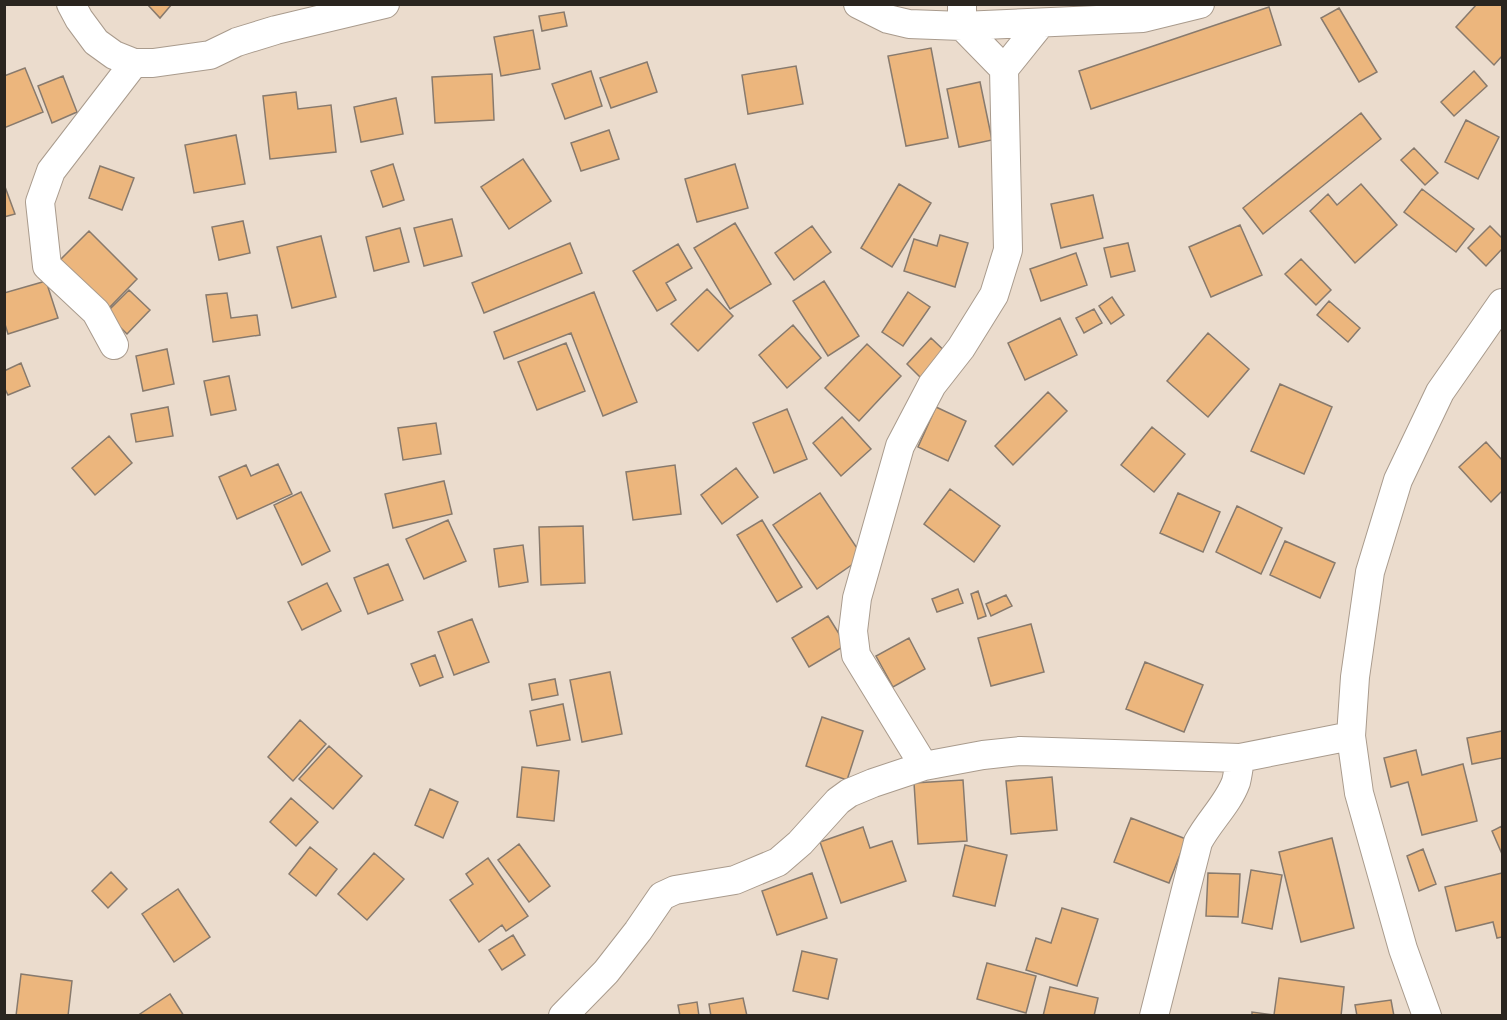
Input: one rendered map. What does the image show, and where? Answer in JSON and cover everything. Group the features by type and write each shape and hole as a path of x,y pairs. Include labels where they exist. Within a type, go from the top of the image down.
{"street":[{"path":"71,4 96,42 114,55 134,63 153,63 210,55 237,42 276,30 385,4"},
{"path":"858,4 888,19 909,24 962,15 1041,23 1143,18 1200,4"},
{"path":"924,766 856,655 853,632 857,598 900,446 932,385 961,348 994,295 1008,250 1004,69 962,15"},
{"path":"1004,69 1041,23"},
{"path":"114,345 96,312 47,266 40,202 51,171 134,63"},
{"path":"1427,1016 1403,949 1359,793 1351,736 1355,677 1370,572 1398,480 1440,392 1503,303"},
{"path":"564,1016 606,972 662,896 675,891 735,880 778,862 800,843 838,801 849,793 924,766 1020,751 1240,758 1351,736"},
{"path":"1154,1016 1198,842 1206,826 1223,805 1236,782 1240,758"}],"building":[{"path":"147,4 172,4 160,18"},
{"path":"1477,4 1502,4 1502,56 1494,65 1456,27"},
{"path":"1269,7 1281,45 1091,109 1079,71"},
{"path":"1339,8 1377,72 1359,82 1321,18"},
{"path":"564,12 567,26 542,31 539,16"},
{"path":"533,30 540,69 501,76 494,37"},
{"path":"931,48 948,138 906,146 888,56"},
{"path":"647,62 657,92 611,108 600,78"},
{"path":"796,66 803,104 748,114 742,75"},
{"path":"25,68 43,112 4,128 4,76"},
{"path":"591,71 602,106 565,119 552,84"},
{"path":"1474,71 1487,86 1454,116 1441,102"},
{"path":"492,74 494,120 435,123 432,77"},
{"path":"63,76 77,112 52,123 38,86"},
{"path":"980,82 992,140 959,147 947,89"},
{"path":"296,92 298,109 331,105 336,152 270,159 263,96"},
{"path":"396,98 403,134 361,142 354,107"},
{"path":"1361,113 1381,139 1263,234 1243,208"},
{"path":"1466,120 1499,137 1478,179 1445,162"},
{"path":"609,130 619,159 581,171 571,143"},
{"path":"236,135 245,184 194,193 185,145"},
{"path":"1414,148 1438,173 1425,185 1401,160"},
{"path":"523,159 551,201 509,229 481,187"},
{"path":"393,164 404,200 383,207 371,171"},
{"path":"735,164 748,208 697,222 685,179"},
{"path":"100,166 134,178 122,210 89,198"},
{"path":"4,184 15,214 4,217"},
{"path":"899,184 931,203 892,267 861,248"},
{"path":"1361,184 1397,225 1355,263 1310,211 1328,194 1337,205"},
{"path":"1422,189 1474,229 1456,252 1404,212"},
{"path":"1093,195 1103,238 1061,248 1051,204"},
{"path":"452,219 462,256 424,266 414,228"},
{"path":"243,221 250,253 219,260 212,227"},
{"path":"735,223 771,284 730,309 694,248"},
{"path":"1240,225 1262,275 1211,297 1189,247"},
{"path":"812,226 831,252 794,280 775,253"},
{"path":"1490,226 1502,238 1502,249 1486,266 1468,248"},
{"path":"400,228 409,262 374,271 366,237"},
{"path":"89,231 137,279 106,311 57,263"},
{"path":"940,235 968,243 955,287 904,271 914,239 937,246"},
{"path":"321,236 336,297 292,308 277,247"},
{"path":"570,243 582,273 484,313 472,283"},
{"path":"1128,243 1135,271 1111,277 1104,248"},
{"path":"678,244 692,268 666,283 676,300 657,311 633,271"},
{"path":"1076,253 1087,285 1041,301 1030,269"},
{"path":"1301,259 1331,290 1316,305 1285,274"},
{"path":"46,281 58,318 8,334 4,321 4,293"},
{"path":"824,281 859,336 828,356 793,301"},
{"path":"707,289 733,316 698,351 671,324"},
{"path":"129,290 150,310 127,334 106,313"},
{"path":"594,292 637,402 603,416 571,333 504,359 494,332"},
{"path":"908,292 930,307 903,346 882,332"},
{"path":"227,293 231,318 257,315 260,335 213,342 206,295"},
{"path":"1112,297 1124,315 1111,324 1099,306"},
{"path":"1329,301 1360,328 1348,342 1317,315"},
{"path":"1094,309 1102,323 1084,333 1076,318"},
{"path":"1060,318 1077,355 1025,380 1008,343"},
{"path":"793,325 821,358 787,388 759,355"},
{"path":"1208,333 1249,369 1208,417 1167,381"},
{"path":"931,338 951,357 926,383 907,364"},
{"path":"566,343 585,391 537,410 518,362"},
{"path":"867,344 901,376 859,421 825,388"},
{"path":"167,349 174,384 143,391 136,356"},
{"path":"21,363 30,386 8,395 4,387 4,371"},
{"path":"229,376 236,410 211,415 204,381"},
{"path":"1280,384 1332,407 1304,474 1251,451"},
{"path":"1048,392 1067,411 1013,465 995,446"},
{"path":"168,407 173,436 136,442 131,414"},
{"path":"936,407 966,421 948,461 918,447"},
{"path":"787,409 807,459 774,473 753,423"},
{"path":"842,417 871,449 841,476 813,443"},
{"path":"436,423 441,454 403,460 398,428"},
{"path":"1152,427 1185,454 1154,492 1121,465"},
{"path":"109,436 132,463 95,495 72,468"},
{"path":"1486,442 1502,460 1502,491 1491,502 1459,467"},
{"path":"278,464 292,494 237,519 219,477 246,465 251,476"},
{"path":"675,465 681,514 633,520 626,472"},
{"path":"736,468 758,497 722,524 701,495"},
{"path":"444,481 452,514 393,528 385,494"},
{"path":"950,489 1000,526 974,562 924,524"},
{"path":"301,492 330,551 302,565 274,505"},
{"path":"820,493 863,557 817,589 773,525"},
{"path":"1178,493 1220,512 1203,552 1160,533"},
{"path":"1237,506 1282,528 1261,574 1216,552"},
{"path":"448,520 466,561 424,579 406,539"},
{"path":"762,520 802,587 777,602 737,535"},
{"path":"583,526 585,583 541,585 539,527"},
{"path":"1285,541 1335,563 1320,598 1270,575"},
{"path":"523,545 528,582 499,587 494,549"},
{"path":"388,564 403,600 368,614 354,578"},
{"path":"327,583 341,611 302,630 288,602"},
{"path":"958,589 963,603 937,612 932,599"},
{"path":"978,591 986,616 978,619 971,594"},
{"path":"1006,595 1012,606 991,616 986,604"},
{"path":"828,616 846,645 809,667 792,638"},
{"path":"472,619 489,662 454,675 438,632"},
{"path":"1031,624 1044,672 991,686 978,638"},
{"path":"909,638 925,669 893,687 876,656"},
{"path":"435,655 443,677 420,686 411,664"},
{"path":"1145,662 1203,685 1184,732 1126,709"},
{"path":"610,672 622,734 582,742 570,680"},
{"path":"555,679 558,695 532,700 529,684"},
{"path":"563,704 570,740 537,746 530,711"},
{"path":"822,717 863,731 847,780 806,766"},
{"path":"300,720 326,744 293,781 268,757"},
{"path":"1502,731 1502,758 1472,764 1467,738"},
{"path":"329,746 362,776 333,809 299,779"},
{"path":"1416,750 1422,775 1463,764 1477,821 1422,835 1408,782 1391,787 1384,758"},
{"path":"522,767 559,771 554,821 517,817"},
{"path":"1052,777 1057,830 1011,834 1006,781"},
{"path":"963,780 967,841 918,844 914,783"},
{"path":"430,789 458,802 443,838 415,825"},
{"path":"291,798 318,822 296,846 270,822"},
{"path":"1131,818 1186,839 1169,883 1114,862"},
{"path":"1502,826 1502,854 1492,831"},
{"path":"863,827 870,848 892,841 906,881 841,903 820,842"},
{"path":"1332,838 1354,928 1301,942 1279,852"},
{"path":"519,844 550,886 529,902 498,860"},
{"path":"965,845 1007,855 995,906 953,896"},
{"path":"310,847 337,869 316,896 289,874"},
{"path":"1423,849 1436,884 1419,891 1407,856"},
{"path":"374,853 404,879 367,920 338,894"},
{"path":"488,858 528,916 506,931 502,925 479,942 450,900 473,884 466,874"},
{"path":"1251,870 1282,875 1272,929 1242,923"},
{"path":"111,872 127,889 108,908 92,891"},
{"path":"812,873 827,918 777,935 762,891"},
{"path":"1208,873 1240,874 1238,917 1206,916"},
{"path":"1502,873 1502,937 1497,938 1493,922 1456,931 1445,887"},
{"path":"178,889 210,937 174,962 142,914"},
{"path":"1062,908 1098,919 1077,986 1026,970 1036,938 1051,943"},
{"path":"513,935 525,955 502,970 489,950"},
{"path":"802,951 837,959 828,999 793,991"},
{"path":"987,963 1036,976 1026,1013 977,999"},
{"path":"21,974 72,981 68,1016 16,1016"},
{"path":"1279,978 1344,987 1341,1016 1252,1016 1252,1012 1274,1015"},
{"path":"1050,987 1098,998 1094,1016 1043,1016"},
{"path":"170,994 184,1016 137,1016"},
{"path":"743,998 747,1016 711,1016 709,1004"},
{"path":"1391,1000 1394,1016 1357,1016 1355,1005"},
{"path":"697,1002 699,1016 680,1016 678,1005"}]}
